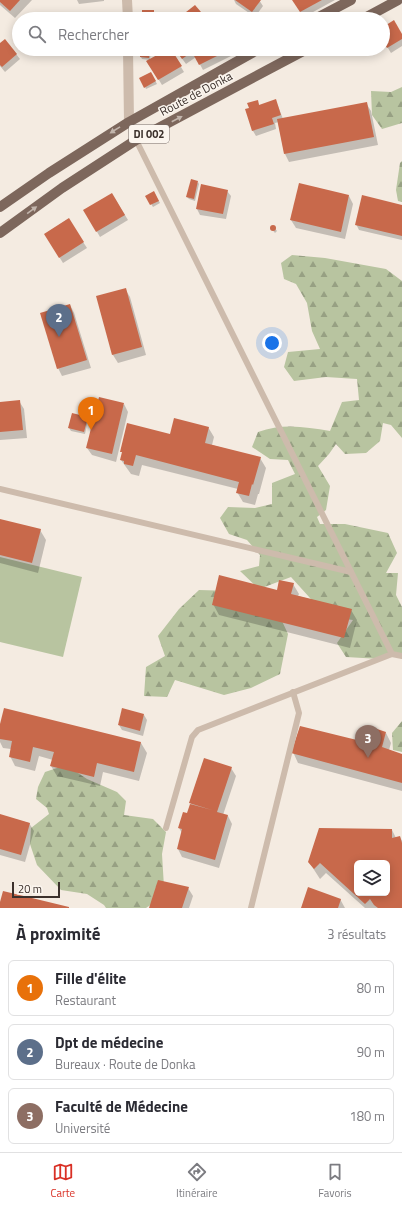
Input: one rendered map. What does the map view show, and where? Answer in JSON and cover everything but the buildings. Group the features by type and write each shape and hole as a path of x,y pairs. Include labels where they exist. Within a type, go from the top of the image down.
{"main road":[{"path":"328,12 351,0"},
{"path":"376,12 398,0"},
{"name":"Route de Donka","path":"0,206 48,173 129,122 247,56"},
{"name":"Route de Donka","path":"0,233 62,188 136,140 294,56"}],"street":[{"path":"129,12 130,1"},
{"path":"128,56 129,122"}],"lane":[{"path":"136,140 392,654"},
{"path":"0,490 351,572"},
{"path":"166,828 192,737 198,730 392,654 402,656"},
{"path":"251,908 299,713 294,692"}],"green space":[{"path":"402,87 402,123 382,129 372,115 371,91 391,92"},
{"path":"402,161 402,202 398,201 396,190 400,163"},
{"path":"292,255 325,258 386,269 402,281 402,438 391,425 383,423 380,441 366,453 345,454 336,444 318,466 330,486 326,510 317,517 320,524 345,524 388,533 397,553 386,573 398,573 396,595 402,607 402,653 380,659 346,657 337,643 353,620 330,617 319,608 291,577 259,589 240,571 259,566 260,555 247,540 229,534 220,518 228,507 255,508 272,504 272,483 295,474 288,460 270,459 252,447 258,432 276,427 303,427 330,431 342,402 359,400 357,379 326,377 294,381 284,367 288,352 320,349 312,331 307,303 296,284 284,279 281,263"},
{"path":"0,557 82,577 63,657 0,642"},
{"path":"199,590 234,591 276,608 288,634 280,674 251,688 224,695 175,680 167,697 144,696 146,667 165,656 158,636 179,609"},
{"path":"402,721 402,752 393,750 392,733"},
{"path":"66,765 87,779 117,792 126,801 124,815 153,819 166,832 162,854 164,887 162,897 146,908 106,908 104,905 87,894 61,890 37,865 30,844 31,828 49,814 47,808 36,799 38,787 45,772"}],"place":[{"name":"Dpt de médecine","path":"59,337"},
{"name":"Fille d'élite","path":"91,430"},
{"name":"Faculté de Médecine","path":"368,758"}]}
